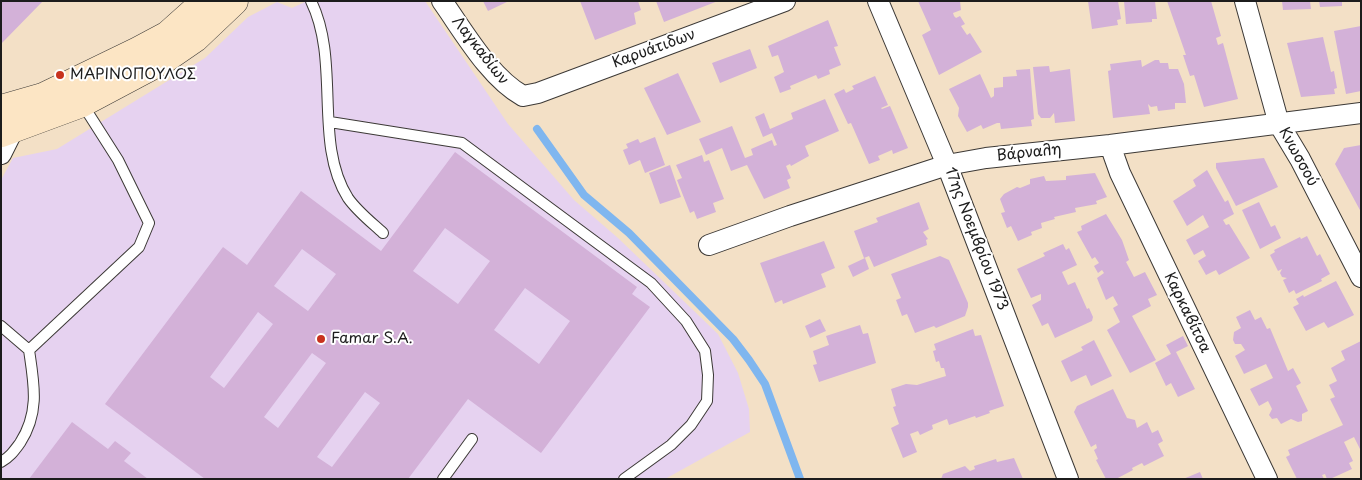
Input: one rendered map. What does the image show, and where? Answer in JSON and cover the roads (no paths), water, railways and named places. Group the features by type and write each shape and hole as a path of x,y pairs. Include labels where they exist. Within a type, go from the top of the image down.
{"street":[{"path":"4,131 43,98 168,35 206,1"},
{"path":"4,131 82,103 180,50 234,1"},
{"name":"Λαγκαδίων","path":"442,1 498,77 510,89 523,96"},
{"name":"Καρυάτιδων","path":"523,96 538,93 785,1"},
{"name":"17ης Νοεμβρίου 1973","path":"878,1 947,165 1068,479"},
{"name":"Κνωσσού","path":"1245,1 1279,124 1300,159 1361,276"},
{"name":"Βάρναλη","path":"709,245 790,216 947,165 986,158 1110,145 1361,113"},
{"name":"Καρκαβίτσα","path":"1110,145 1120,173 1267,479"}],"lane":[{"path":"311,1 318,15 327,57 330,122 338,176 349,198 383,233"},
{"path":"28,350 139,247 149,223 118,160 82,103"},
{"path":"330,122 462,143 651,283 686,321 705,351 708,375 707,401 691,425 671,445 624,479"},
{"path":"1,326 28,350 33,378 34,411 28,431 10,457 1,462"},
{"path":"443,479 472,439"}],"waterway":[{"path":"537,129 584,195 629,233 733,339 749,360 765,384 800,479"}],"place":[{"name":"ΜΑΡΙΝΟΠΟΥΛΟΣ","path":"60,75"},
{"name":"Famar S.A.","path":"321,339"}]}
